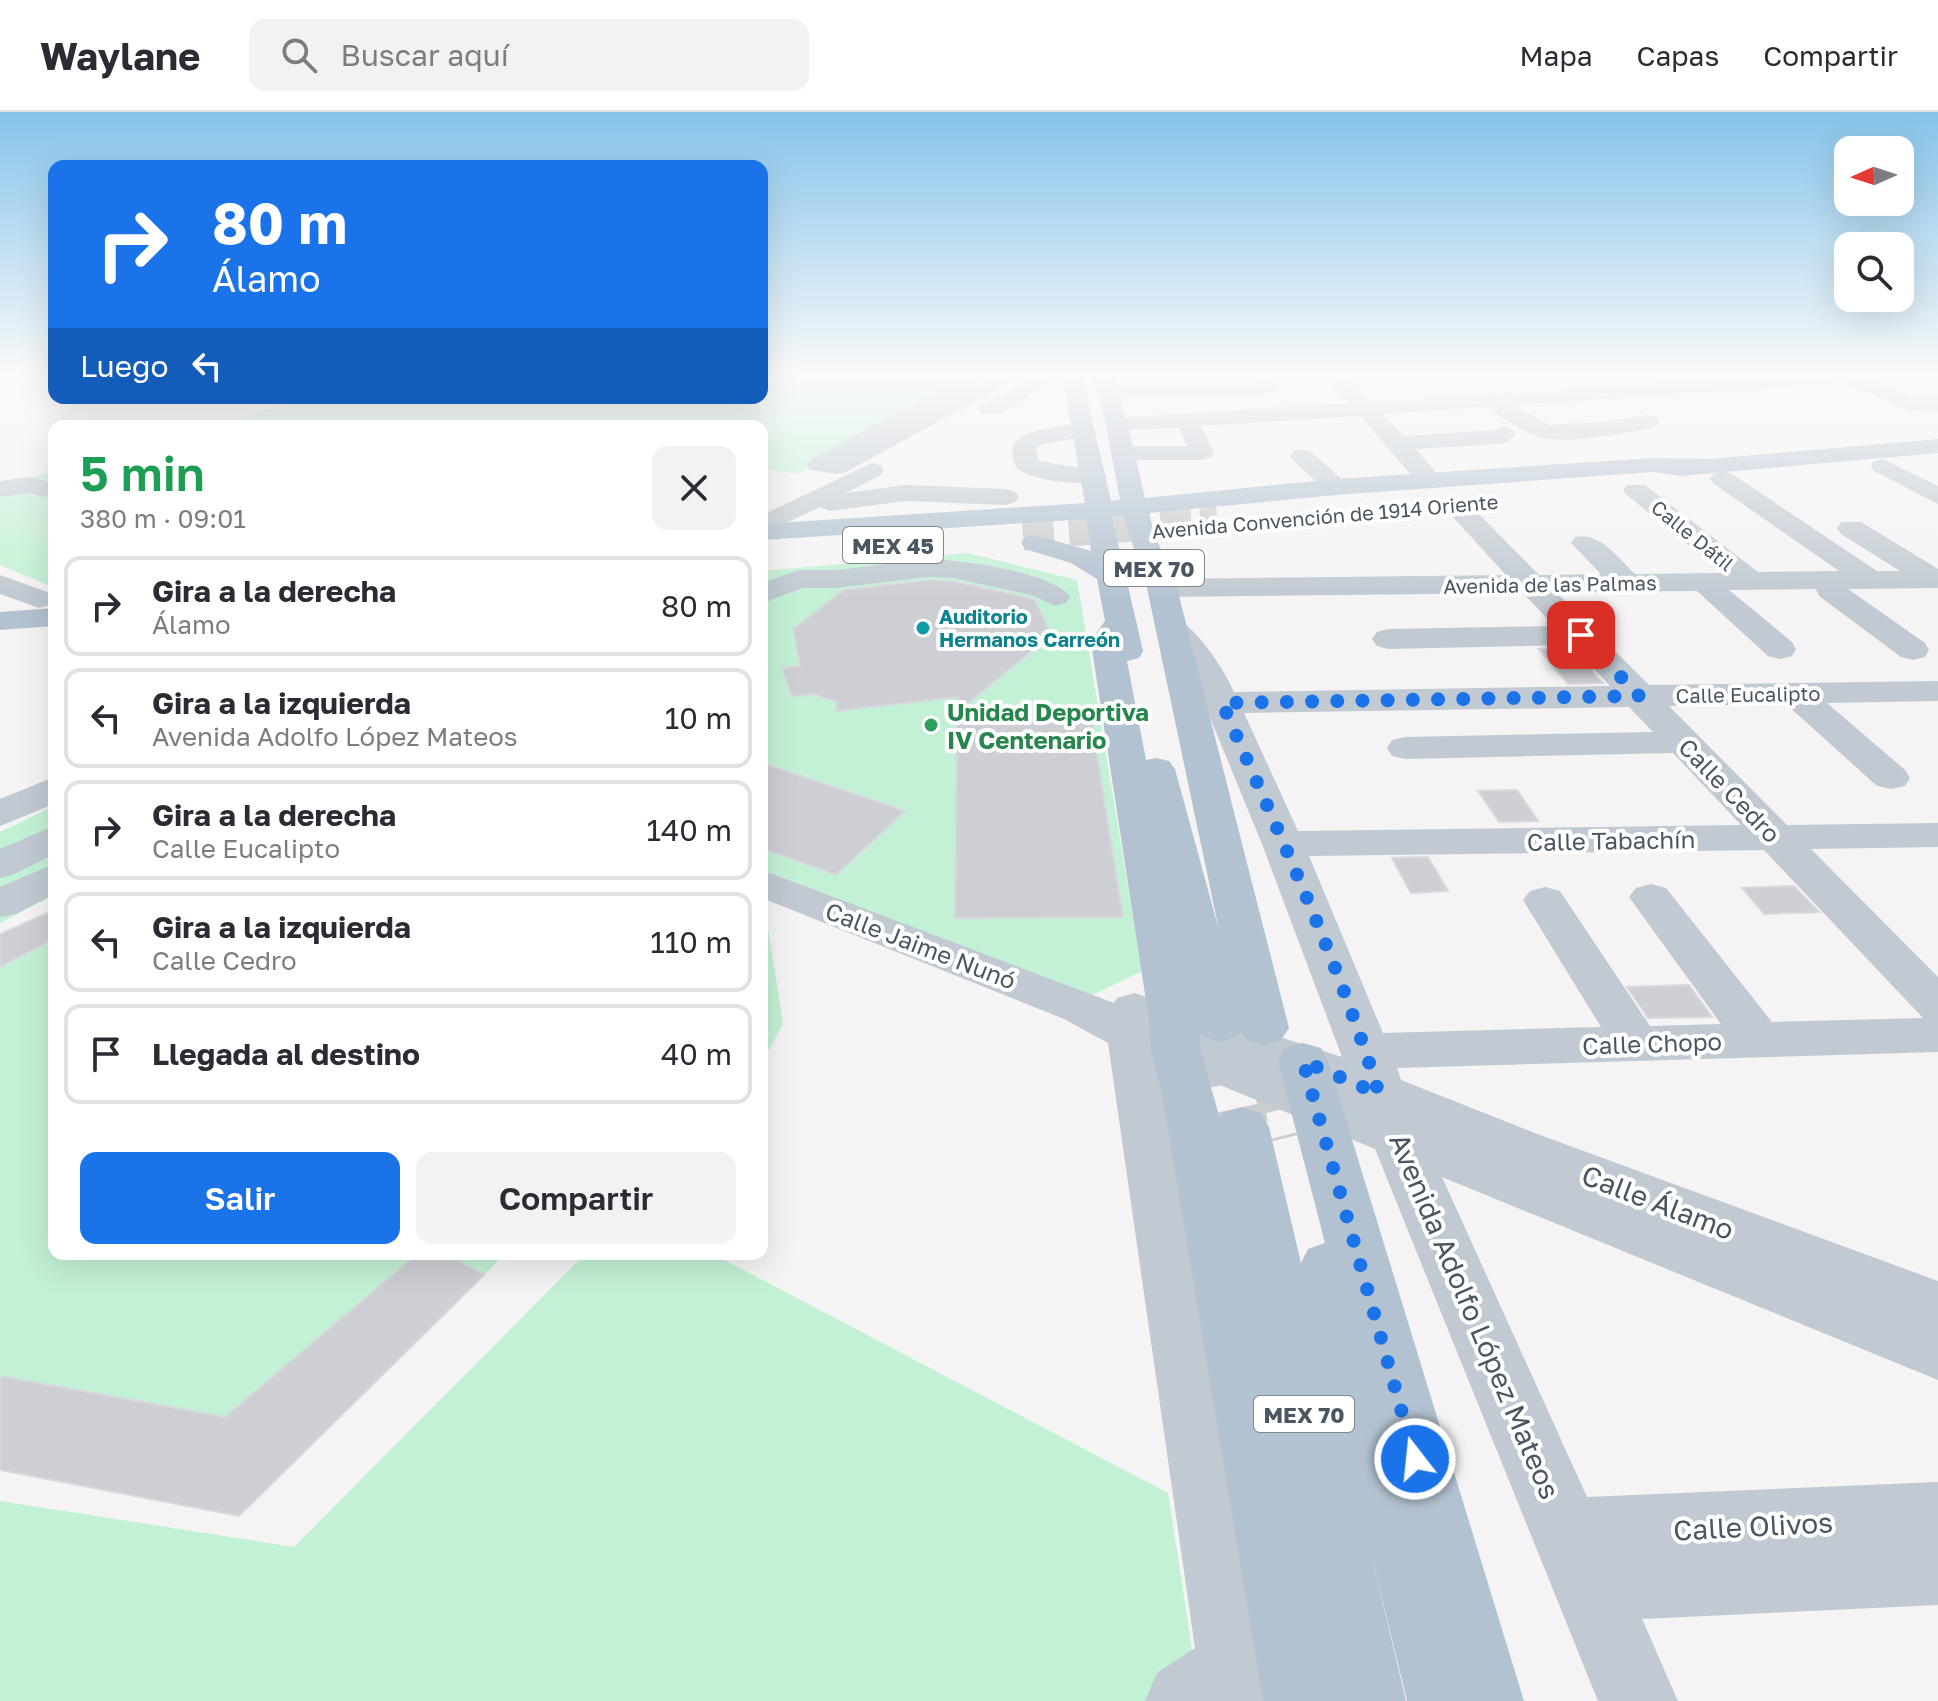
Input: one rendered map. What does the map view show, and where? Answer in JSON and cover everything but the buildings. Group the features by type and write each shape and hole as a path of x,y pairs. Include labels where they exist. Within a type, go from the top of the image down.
{"main road":[{"name":"MEX 70","path":"1088,450 1120,623 1111,635 1108,649 1153,1024"},
{"name":"Avenida Convención de 1914 Oriente","path":"768,529 1146,524 1183,504 1336,487 1436,497 1636,490 1710,476 1906,450"},
{"name":"MEX 70","path":"1123,453 1146,524 1264,1028"},
{"name":"Avenida Convención de 1914 Oriente","path":"1183,504 1176,508 1174,514 1179,519 1211,518 1710,476 1938,461"},
{"name":"Avenida Convención de 1914 Oriente","path":"1436,497 1671,465 1710,476"},
{"name":"Avenida Convención de 1914 Oriente","path":"768,553 1023,527"},
{"path":"1023,527 1110,575"},
{"name":"Avenida Convención de 1914 Oriente","path":"768,553 974,547"},
{"path":"0,601 48,604"},
{"path":"0,621 48,604"},
{"path":"1153,1024 1189,1098 1303,1701"},
{"name":"MEX 70","path":"1288,1107 1366,1701"},
{"name":"MEX 70","path":"1288,1107 1447,1701"},
{"path":"1288,1107 1484,1701"}],"street":[{"path":"846,450 819,465 837,467 869,450"},
{"path":"768,525 905,450"},
{"path":"1025,450 1028,465 1055,473 1095,477"},
{"path":"1123,453 1202,453 1201,450"},
{"path":"1319,450 1336,487"},
{"name":"Calle Cedro","path":"1403,450 1436,497 1536,588 1938,1006"},
{"path":"1643,450 1671,465"},
{"path":"1883,466 1938,496"},
{"path":"794,510 905,493 1023,527 1028,483 1055,473"},
{"path":"1710,476 1871,580"},
{"path":"0,489 29,485 48,490"},
{"name":"Calle Dátil","path":"1636,490 1751,581"},
{"path":"1851,528 1937,582"},
{"path":"1585,543 1628,583"},
{"path":"768,592 799,579 834,579 927,568 953,569 1041,588 1055,597"},
{"path":"768,615 834,579"},
{"name":"Avenida de las Palmas","path":"1165,605 1628,583 1937,582"},
{"name":"Avenida de las Palmas","path":"1536,588 1830,590 1937,582"},
{"path":"0,584 48,604"},
{"path":"1830,590 1913,650"},
{"path":"1712,591 1780,649"},
{"name":"Avenida Adolfo López Mateos","path":"1165,605 1208,671 1283,844 1381,1094 1638,1701"},
{"path":"1388,639 1581,635"},
{"name":"Calle Eucalipto","path":"1222,703 1938,691"},
{"path":"1794,693 1891,778"},
{"path":"1405,748 1684,742"},
{"path":"0,814 48,792"},
{"name":"Calle Tabachín","path":"1283,844 1938,835"},
{"path":"0,865 48,841"},
{"path":"0,904 48,880"},
{"name":"Calle Jaime Nunó","path":"768,885 1153,1024 1288,1107 1381,1094"},
{"path":"1651,897 1759,1040"},
{"path":"1545,900 1636,1043"},
{"path":"1153,1024 1221,1689"},
{"name":"Calle Chopo","path":"1381,1094 1636,1043 1938,1035"},
{"name":"Calle Álamo","path":"1381,1094 1938,1308"},
{"name":"Calle Álamo","path":"1381,1094 1938,1352"},
{"name":"Calle Olivos","path":"1578,1560 1938,1517"},
{"name":"Calle Olivos","path":"1578,1560 1938,1568"}],"green space":[{"path":"768,450 839,450 798,474 768,469"},
{"path":"48,473 48,585 0,565 0,486"},
{"name":"Unidad Deportiva IV Centenario","path":"968,553 1077,580 1142,971 1090,996 768,872 768,570"},
{"path":"48,809 48,898 0,923 0,832"},
{"path":"48,913 48,1260 499,1260 239,1516 0,1470 0,934"},
{"path":"768,928 783,1024 768,1051"},
{"path":"579,1260 724,1260 1168,1493 1200,1701 0,1701 0,1501 294,1547"}],"tunnel":[{"path":"1023,535 1217,519 1200,520"},
{"path":"1221,1031 1242,1127"},
{"path":"1272,1057 1293,1136"}],"place":[{"name":"Auditorio Hermanos Carreón","path":"923,628"},
{"name":"Unidad Deportiva IV Centenario","path":"931,725"}],"route":[{"path":"1415,1459 1303,1061 1379,1094 1366,1051 1307,903 1222,703 1639,696 1581,635"}]}
